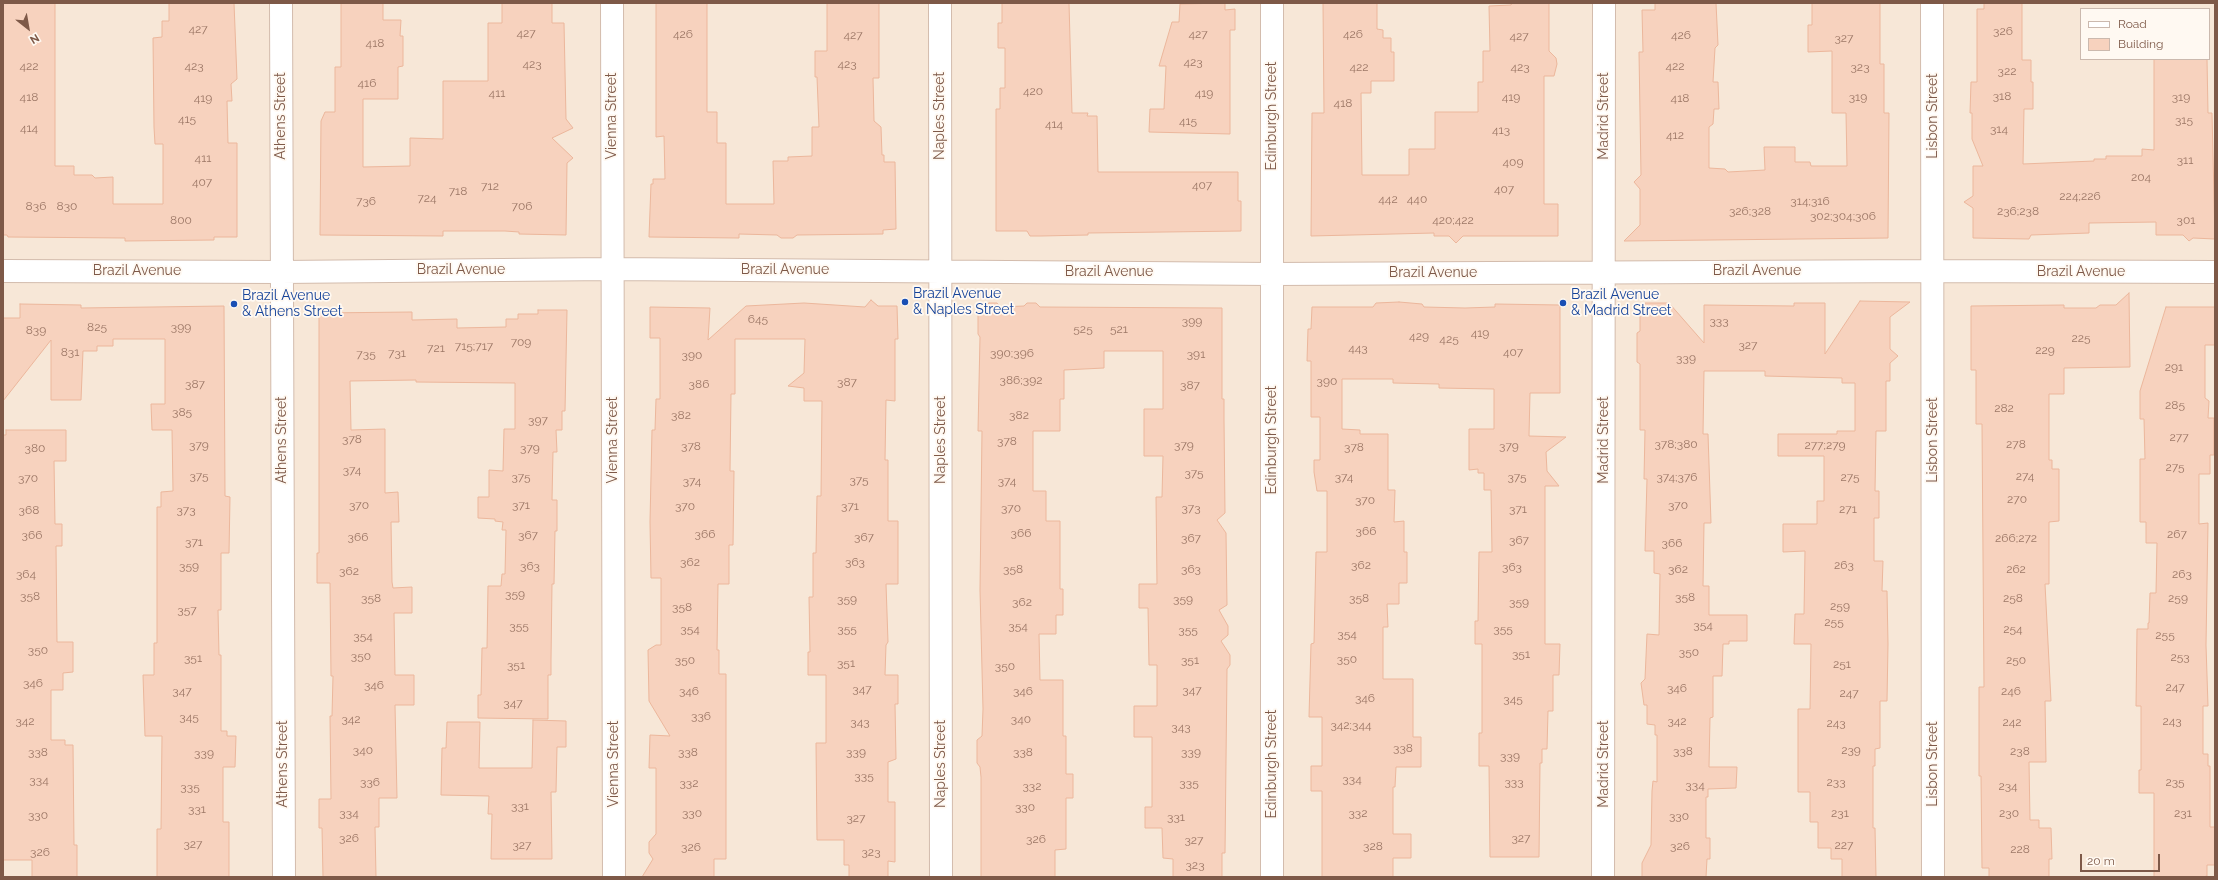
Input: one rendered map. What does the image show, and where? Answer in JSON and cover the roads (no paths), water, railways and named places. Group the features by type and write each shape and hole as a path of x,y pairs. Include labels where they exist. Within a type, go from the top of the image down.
{"street":[{"name":"Athens Street","path":"281,3 284,877"},
{"name":"Vienna Street","path":"612,3 614,877"},
{"name":"Naples Street","path":"940,3 942,877"},
{"name":"Edinburgh Street","path":"1272,3 1272,877"},
{"name":"Madrid Street","path":"1603,877 1604,3"},
{"name":"Lisbon Street","path":"1932,3 1933,877"},
{"name":"Brazil Avenue","path":"3,271 281,272 612,269 1272,274 1933,271 2215,272"}],"place":[{"name":"Brazil Avenue & Naples Street","path":"905,302"},
{"name":"Brazil Avenue & Madrid Street","path":"1563,303"},
{"name":"Brazil Avenue & Athens Street","path":"234,304"}]}
